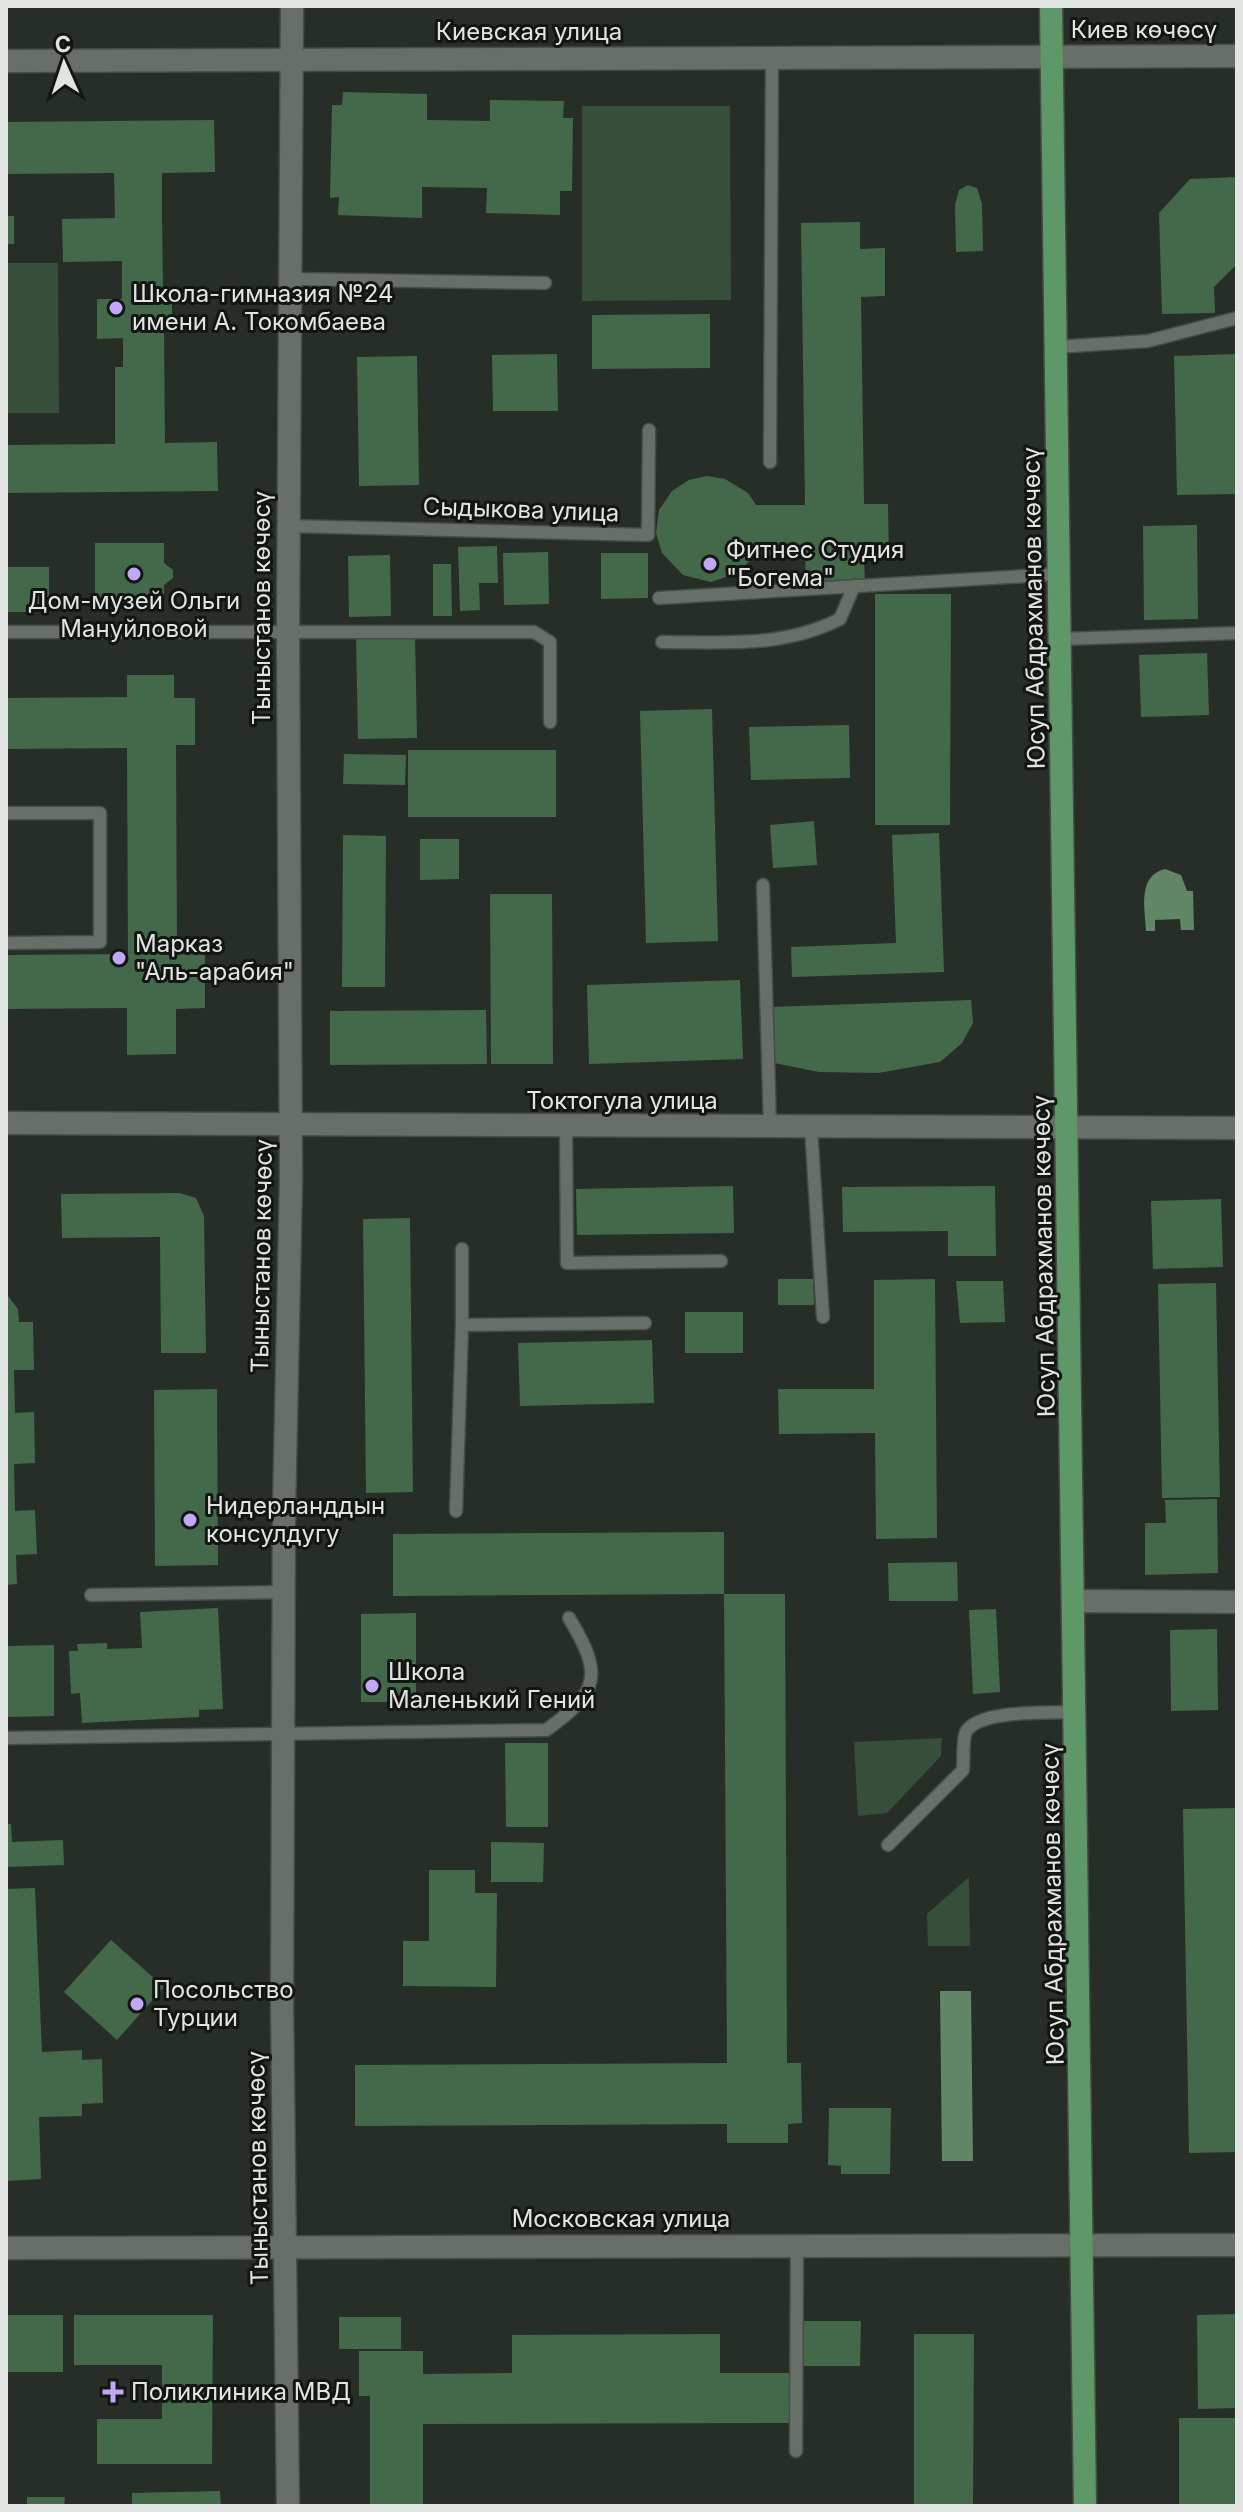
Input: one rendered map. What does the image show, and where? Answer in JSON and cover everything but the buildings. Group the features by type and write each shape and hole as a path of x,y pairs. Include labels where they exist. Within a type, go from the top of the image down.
{"main road":[{"name":"Тыныстанов көчөсү","path":"288,2506 283,1735 290,1125 288,634 292,6"},
{"name":"Юсуп Абдрахманов көчөсү","path":"1051,6 1085,2244 1085,2506"},
{"name":"Киевская улица","path":"6,61 1052,56"},
{"name":"Киев көчөсү","path":"1052,56 1237,56"},
{"name":"Токтогула улица","path":"6,1123 1237,1128"},
{"path":"1075,1601 1237,1602"},
{"name":"Московская улица","path":"6,2248 1237,2245"}],"lane":[{"path":"770,462 772,57"},
{"path":"290,279 545,283"},
{"path":"1056,347 1148,341 1237,318"},
{"name":"Сыдыкова улица","path":"289,526 648,535 649,430"},
{"path":"659,598 1060,574"},
{"path":"662,642 765,643 814,632 840,619 854,586"},
{"path":"6,632 534,632 550,642 550,722"},
{"path":"1061,639 1237,633"},
{"path":"6,813 100,813 100,942 6,943"},
{"path":"763,885 770,1127"},
{"path":"566,1126 567,1263 721,1261"},
{"path":"811,1128 823,1317"},
{"path":"456,1511 462,1249"},
{"path":"462,1325 645,1323"},
{"path":"91,1595 284,1592"},
{"path":"6,1738 546,1730 580,1706 591,1683 590,1652 569,1618"},
{"path":"888,1845 963,1770 965,1733 976,1721 1017,1714 1076,1712"},
{"path":"796,2451 797,2244"}],"shaded area":[{"path":"582,106 730,106 731,300 582,301"},
{"path":"6,263 58,263 59,413 6,413"},
{"path":"1165,869 1181,875 1187,891 1193,891 1194,930 1181,930 1180,919 1155,920 1155,931 1146,931 1146,886 1150,878"},
{"path":"942,1738 941,1756 887,1813 858,1816 854,1742"},
{"path":"969,1877 970,1946 928,1946 927,1914"},
{"path":"940,1991 971,1991 973,2161 942,2161"}],"place":[{"name":"Школа-гимназия №24 имени А. Токомбаева","path":"116,308"},
{"name":"Фитнес Студия \"Богема\"","path":"710,564"},
{"name":"Дом-музей Ольги Мануйловой","path":"134,574"},
{"name":"Марказ \"Аль-арабия\"","path":"119,958"},
{"name":"Нидерланддын консулдугу","path":"190,1520"},
{"name":"Школа Маленький Гений","path":"372,1686"},
{"name":"Посольство Турции","path":"137,2004"},
{"name":"Поликлиника МВД","path":"113,2392"}]}
